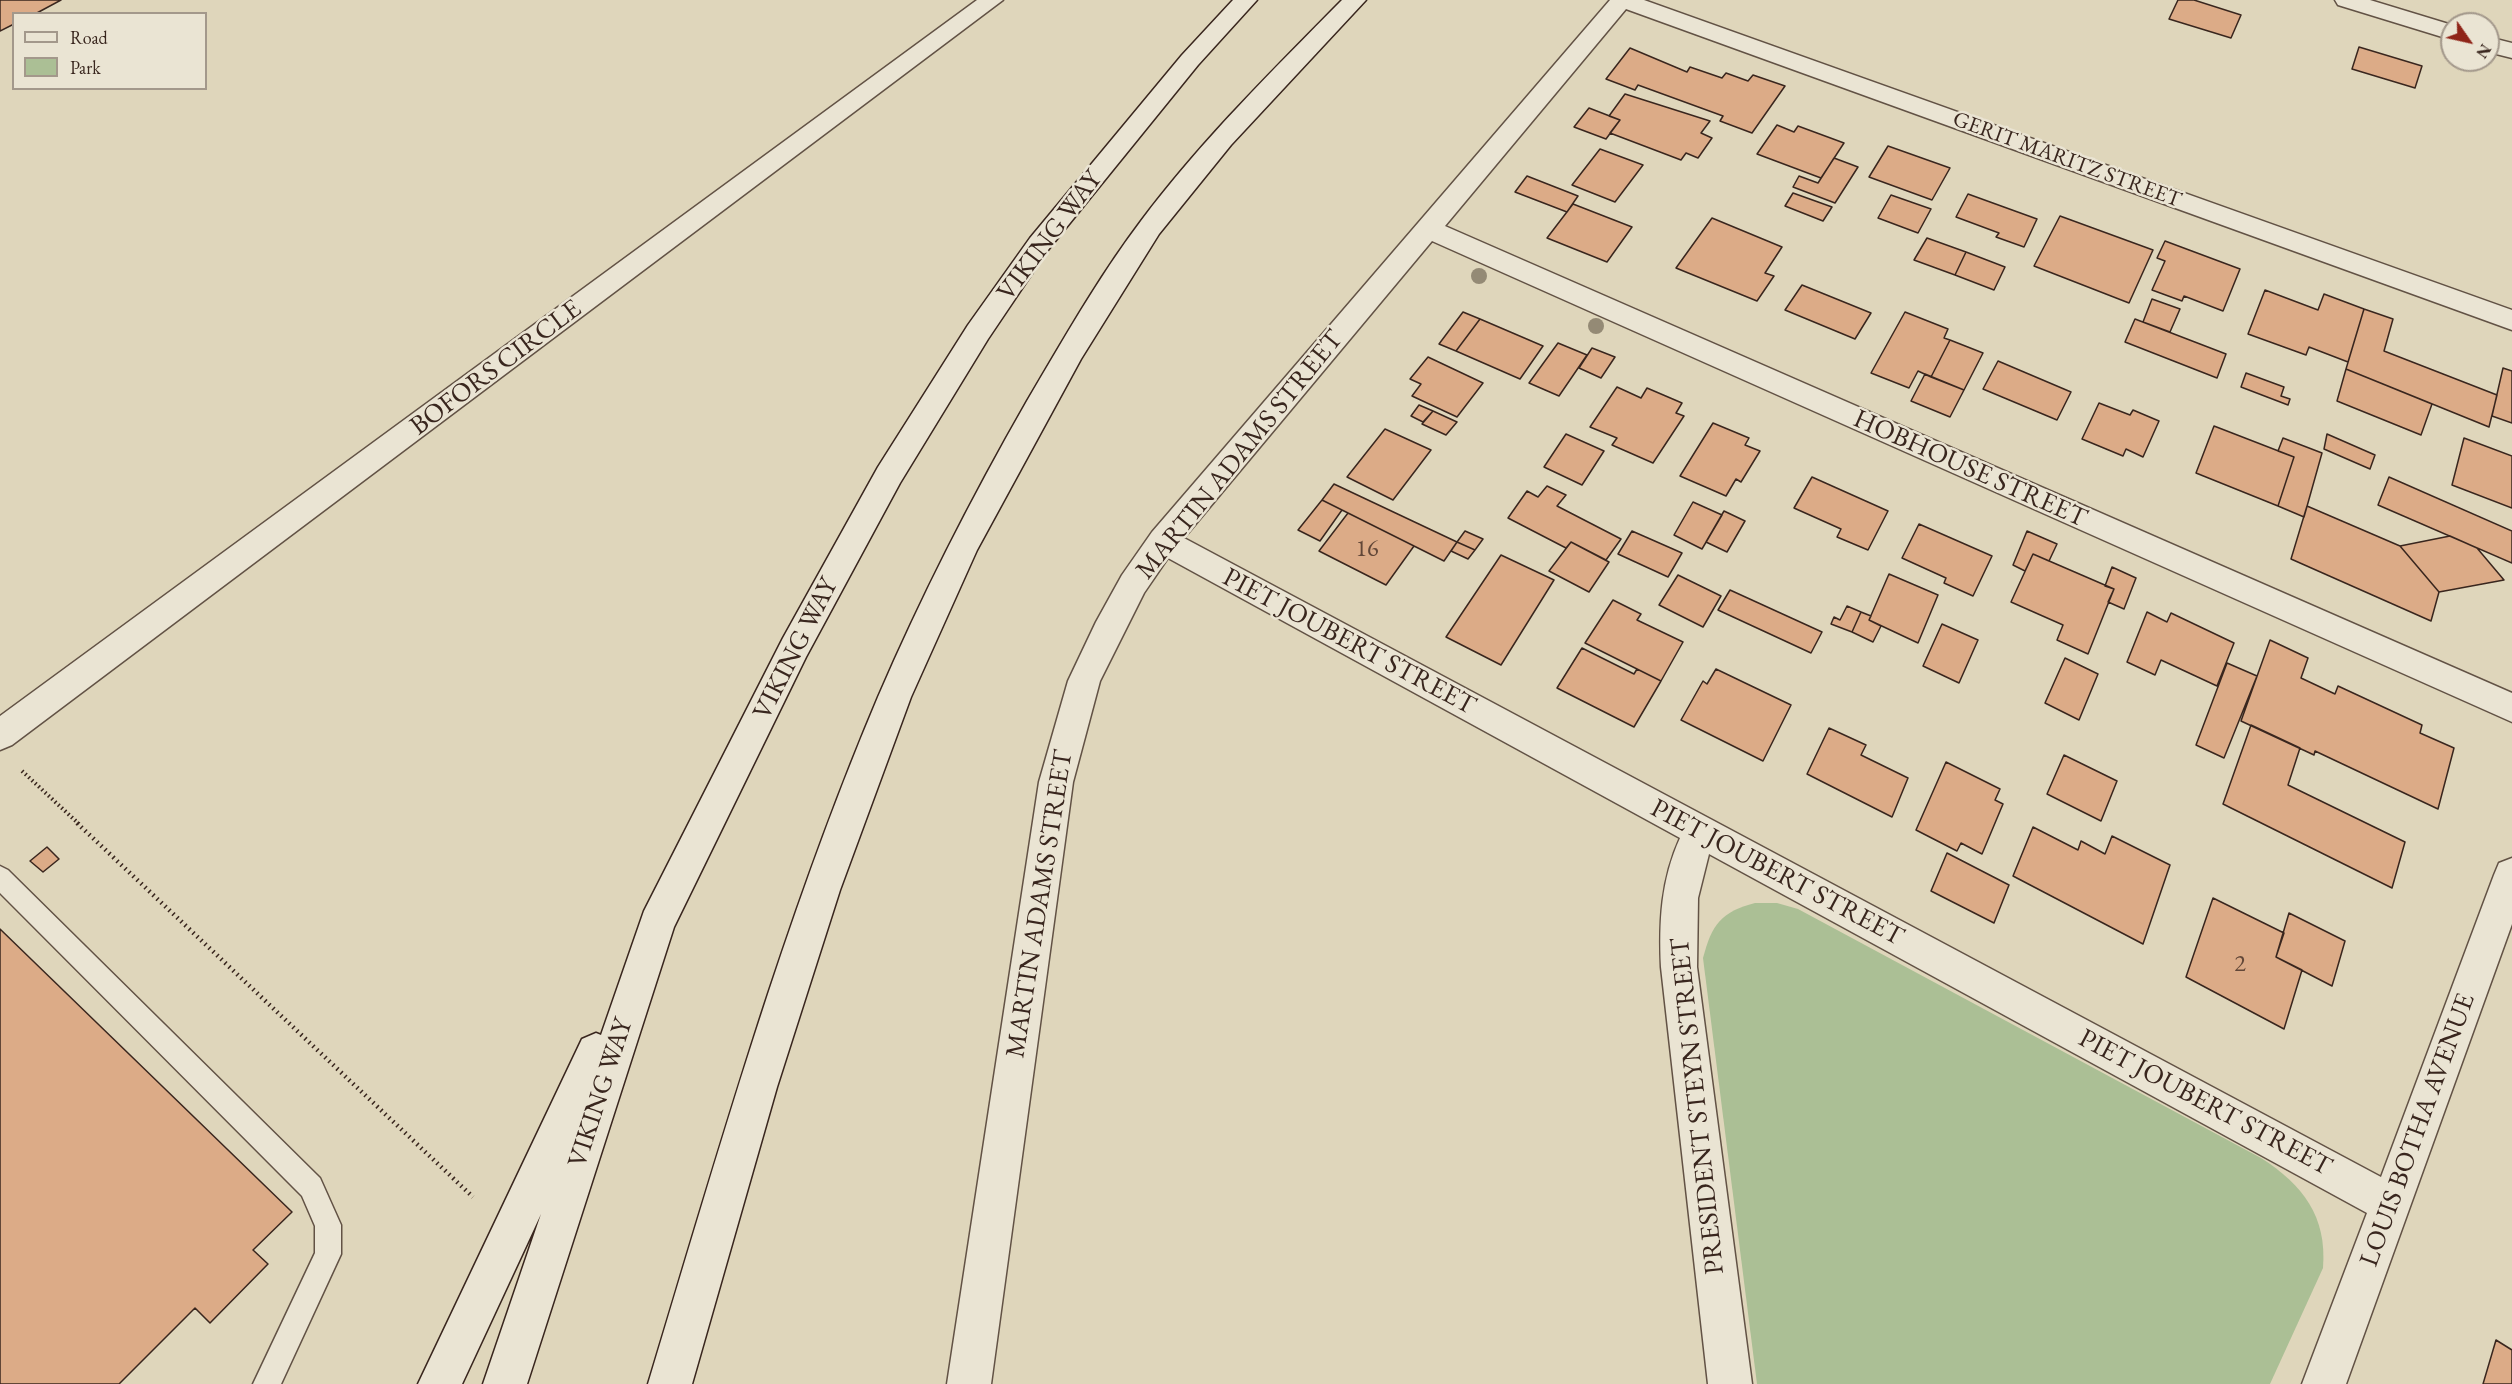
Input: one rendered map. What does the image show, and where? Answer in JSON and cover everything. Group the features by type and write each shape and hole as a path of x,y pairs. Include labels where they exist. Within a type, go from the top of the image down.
{"street":[{"name":"BOFORS CIRCLE","path":"0,735 992,0"},
{"name":"VIKING WAY","path":"505,1384 657,923 794,648 889,475 978,332 1069,207 1190,60 1246,0"},
{"path":"670,1384 798,964 876,743 936,602 1005,465 1106,291 1143,237 1198,166 1355,0"},
{"name":"MARTIN ADAMS STREET","path":"969,1384 1056,782 1084,681 1118,612 1163,541 1622,0"},
{"name":"GERIT MARITZ STREET","path":"1622,0 2512,320"},
{"path":"2346,0 2398,8 2440,27"},
{"name":"HOBHOUSE STREET","path":"1428,229 2512,708"},
{"name":"PIET JOUBERT STREET","path":"1163,541 2391,1204"},
{"name":"PRESIDENT STEYN STREET","path":"1701,832 1686,863 1677,910 1679,967 1730,1384"},
{"name":"LOUIS BOTHA AVENUE","path":"2324,1384 2391,1204 2504,922 2512,875"},
{"path":"440,1384 657,923"}],"lane":[{"path":"0,877 311,1186 328,1225 328,1254 267,1384"}],"path":[{"path":"19,768 473,1197"}],"green space":[{"path":"1755,903 1777,903 1798,909 2261,1158 2289,1179 2300,1191 2316,1217 2321,1233 2323,1268 2270,1384 1757,1384 1703,958 1710,936 1720,921 1726,915"}],"building":[{"path":"0,0 61,0 39,12 12,12 12,25 0,31"},
{"path":"2178,0 2194,0 2241,15 2231,38 2169,19"},
{"path":"2359,47 2422,66 2415,88 2352,69"},
{"path":"1630,48 1687,72 1690,67 1722,78 1726,73 1748,81 1753,75 1785,86 1752,133 1720,121 1723,116 1638,85 1635,90 1606,79"},
{"path":"1625,94 1710,121 1701,133 1712,138 1698,158 1686,153 1681,160 1610,133 1620,120 1609,116"},
{"path":"1589,108 1620,120 1606,139 1574,127"},
{"path":"1777,125 1794,132 1798,126 1844,143 1821,178 1757,154"},
{"path":"1888,146 1950,168 1932,200 1869,177"},
{"path":"1600,149 1643,165 1615,202 1572,185"},
{"path":"1834,158 1858,167 1835,203 1793,187 1799,176 1818,183"},
{"path":"1527,176 1578,196 1567,212 1515,192"},
{"path":"1793,193 1832,207 1823,221 1785,206"},
{"path":"1968,194 2037,219 2024,247 1996,237 1999,233 1956,217"},
{"path":"1891,195 1931,209 1918,233 1878,218"},
{"path":"1573,204 1632,227 1607,262 1547,238"},
{"path":"2060,216 2153,250 2129,303 2034,266"},
{"path":"1712,218 1782,247 1765,273 1774,276 1757,301 1676,268"},
{"path":"1927,238 1966,252 1955,275 1914,260"},
{"path":"2165,241 2240,269 2223,311 2184,296 2182,301 2152,290 2165,261 2157,258"},
{"path":"1966,252 2005,267 1994,290 1955,275"},
{"path":"1802,285 1871,313 1855,339 1785,310"},
{"path":"2265,290 2318,310 2324,294 2364,309 2348,362 2309,347 2306,355 2248,334"},
{"path":"2152,299 2180,309 2170,332 2143,322"},
{"path":"2364,309 2393,319 2384,351 2497,395 2489,427 2346,369"},
{"path":"1463,312 1480,319 1456,351 1439,344"},
{"path":"1905,312 1948,329 1944,338 1950,340 1931,377 1918,371 1909,388 1871,373"},
{"path":"1480,319 1543,346 1520,379 1456,351"},
{"path":"2135,319 2226,354 2217,378 2125,342"},
{"path":"1950,340 1983,353 1964,390 1931,377"},
{"path":"1558,343 1587,355 1559,396 1529,383"},
{"path":"1592,348 1615,357 1601,378 1579,368"},
{"path":"1428,357 1483,383 1457,417 1412,396 1421,384 1410,379"},
{"path":"1998,361 2071,392 2057,420 1983,389"},
{"path":"2503,368 2512,371 2512,423 2492,416"},
{"path":"2346,369 2432,404 2421,435 2337,401"},
{"path":"2246,373 2284,387 2281,396 2290,399 2288,405 2241,387"},
{"path":"1925,374 1964,390 1950,417 1911,401"},
{"path":"1617,387 1641,398 1647,388 1682,403 1676,413 1684,416 1653,463 1612,445 1617,438 1590,427"},
{"path":"2099,403 2130,415 2133,410 2159,421 2143,457 2126,449 2123,456 2082,439"},
{"path":"1419,405 1433,411 1423,422 1411,416"},
{"path":"1433,411 1457,422 1446,435 1422,424"},
{"path":"1713,423 1749,438 1745,445 1760,451 1741,482 1736,479 1726,496 1680,476"},
{"path":"2214,426 2294,457 2278,506 2196,473"},
{"path":"1385,429 1431,450 1393,500 1347,477"},
{"path":"1566,434 1604,451 1582,485 1544,467"},
{"path":"2327,434 2375,455 2370,469 2324,449"},
{"path":"2283,438 2322,453 2304,517 2278,506 2294,457 2278,451"},
{"path":"2464,438 2512,456 2512,508 2452,485"},
{"path":"1812,477 1888,511 1868,550 1837,537 1841,529 1794,508"},
{"path":"2389,477 2512,531 2512,563 2378,505"},
{"path":"1334,484 1457,542 1444,561 1322,500"},
{"path":"1547,486 1566,495 1557,506 1621,539 1606,560 1571,542 1566,548 1508,518 1527,491 1538,497"},
{"path":"1322,500 1342,510 1320,541 1298,530"},
{"path":"1693,502 1722,515 1702,549 1674,535"},
{"path":"2307,506 2400,546 2439,592 2431,621 2291,559"},
{"path":"1724,511 1745,521 1727,552 1706,542"},
{"path":"1348,513 1414,546 1386,585 1319,551"},
{"path":"1919,524 1992,556 1973,596 1944,583 1946,578 1902,558"},
{"path":"1465,531 1483,539 1475,550 1457,542"},
{"path":"1632,531 1682,553 1668,577 1618,554"},
{"path":"2027,531 2057,544 2049,561 2033,554 2025,571 2013,565"},
{"path":"2450,536 2477,548 2504,580 2439,592 2400,546"},
{"path":"1457,542 1475,550 1468,559 1451,551"},
{"path":"1571,542 1609,562 1589,592 1549,571"},
{"path":"2033,554 2114,589 2088,654 2057,640 2063,625 2011,602"},
{"path":"1501,555 1554,580 1501,665 1446,637"},
{"path":"2112,567 2136,578 2124,609 2108,602 2114,589 2105,586"},
{"path":"1889,574 1938,595 1918,643 1869,620"},
{"path":"1678,575 1721,596 1703,627 1659,605"},
{"path":"1730,590 1822,632 1811,653 1718,610"},
{"path":"1613,600 1641,614 1637,620 1683,642 1661,681 1585,643"},
{"path":"1847,606 1861,612 1852,632 1831,624 1834,617 1840,620"},
{"path":"1861,612 1871,616 1869,620 1881,626 1873,642 1852,632"},
{"path":"2147,612 2167,622 2171,613 2234,643 2217,686 2161,660 2155,675 2127,662"},
{"path":"1942,624 1978,640 1959,683 1923,666"},
{"path":"2270,640 2308,658 2301,678 2335,694 2338,686 2422,725 2420,733 2454,748 2438,809 2315,751 2314,755 2241,721"},
{"path":"1582,648 1634,674 1637,669 1661,681 1634,727 1557,688"},
{"path":"2065,658 2098,674 2079,720 2045,703"},
{"path":"2227,663 2257,676 2224,758 2196,745"},
{"path":"1716,669 1791,705 1763,761 1681,720 1703,681 1707,684"},
{"path":"2251,725 2300,748 2288,785 2405,842 2392,888 2223,804"},
{"path":"1829,728 1866,745 1861,755 1908,778 1892,817 1807,774"},
{"path":"2064,755 2117,781 2101,821 2047,794"},
{"path":"1946,762 2000,789 1995,800 2003,804 1982,854 1961,843 1957,851 1916,830"},
{"path":"2033,827 2078,850 2081,841 2105,854 2112,836 2170,865 2143,944 2013,876"},
{"path":"47,847 59,859 43,872 30,861"},
{"path":"1947,853 2009,885 1994,923 1931,891"},
{"path":"2213,898 2284,933 2276,957 2302,970 2284,1029 2186,977"},
{"path":"2289,913 2345,941 2332,986 2276,957"},
{"path":"0,929 292,1212 253,1250 268,1264 210,1323 195,1308 119,1384 0,1384"},
{"path":"2496,1340 2512,1350 2512,1384 2483,1384"}]}
